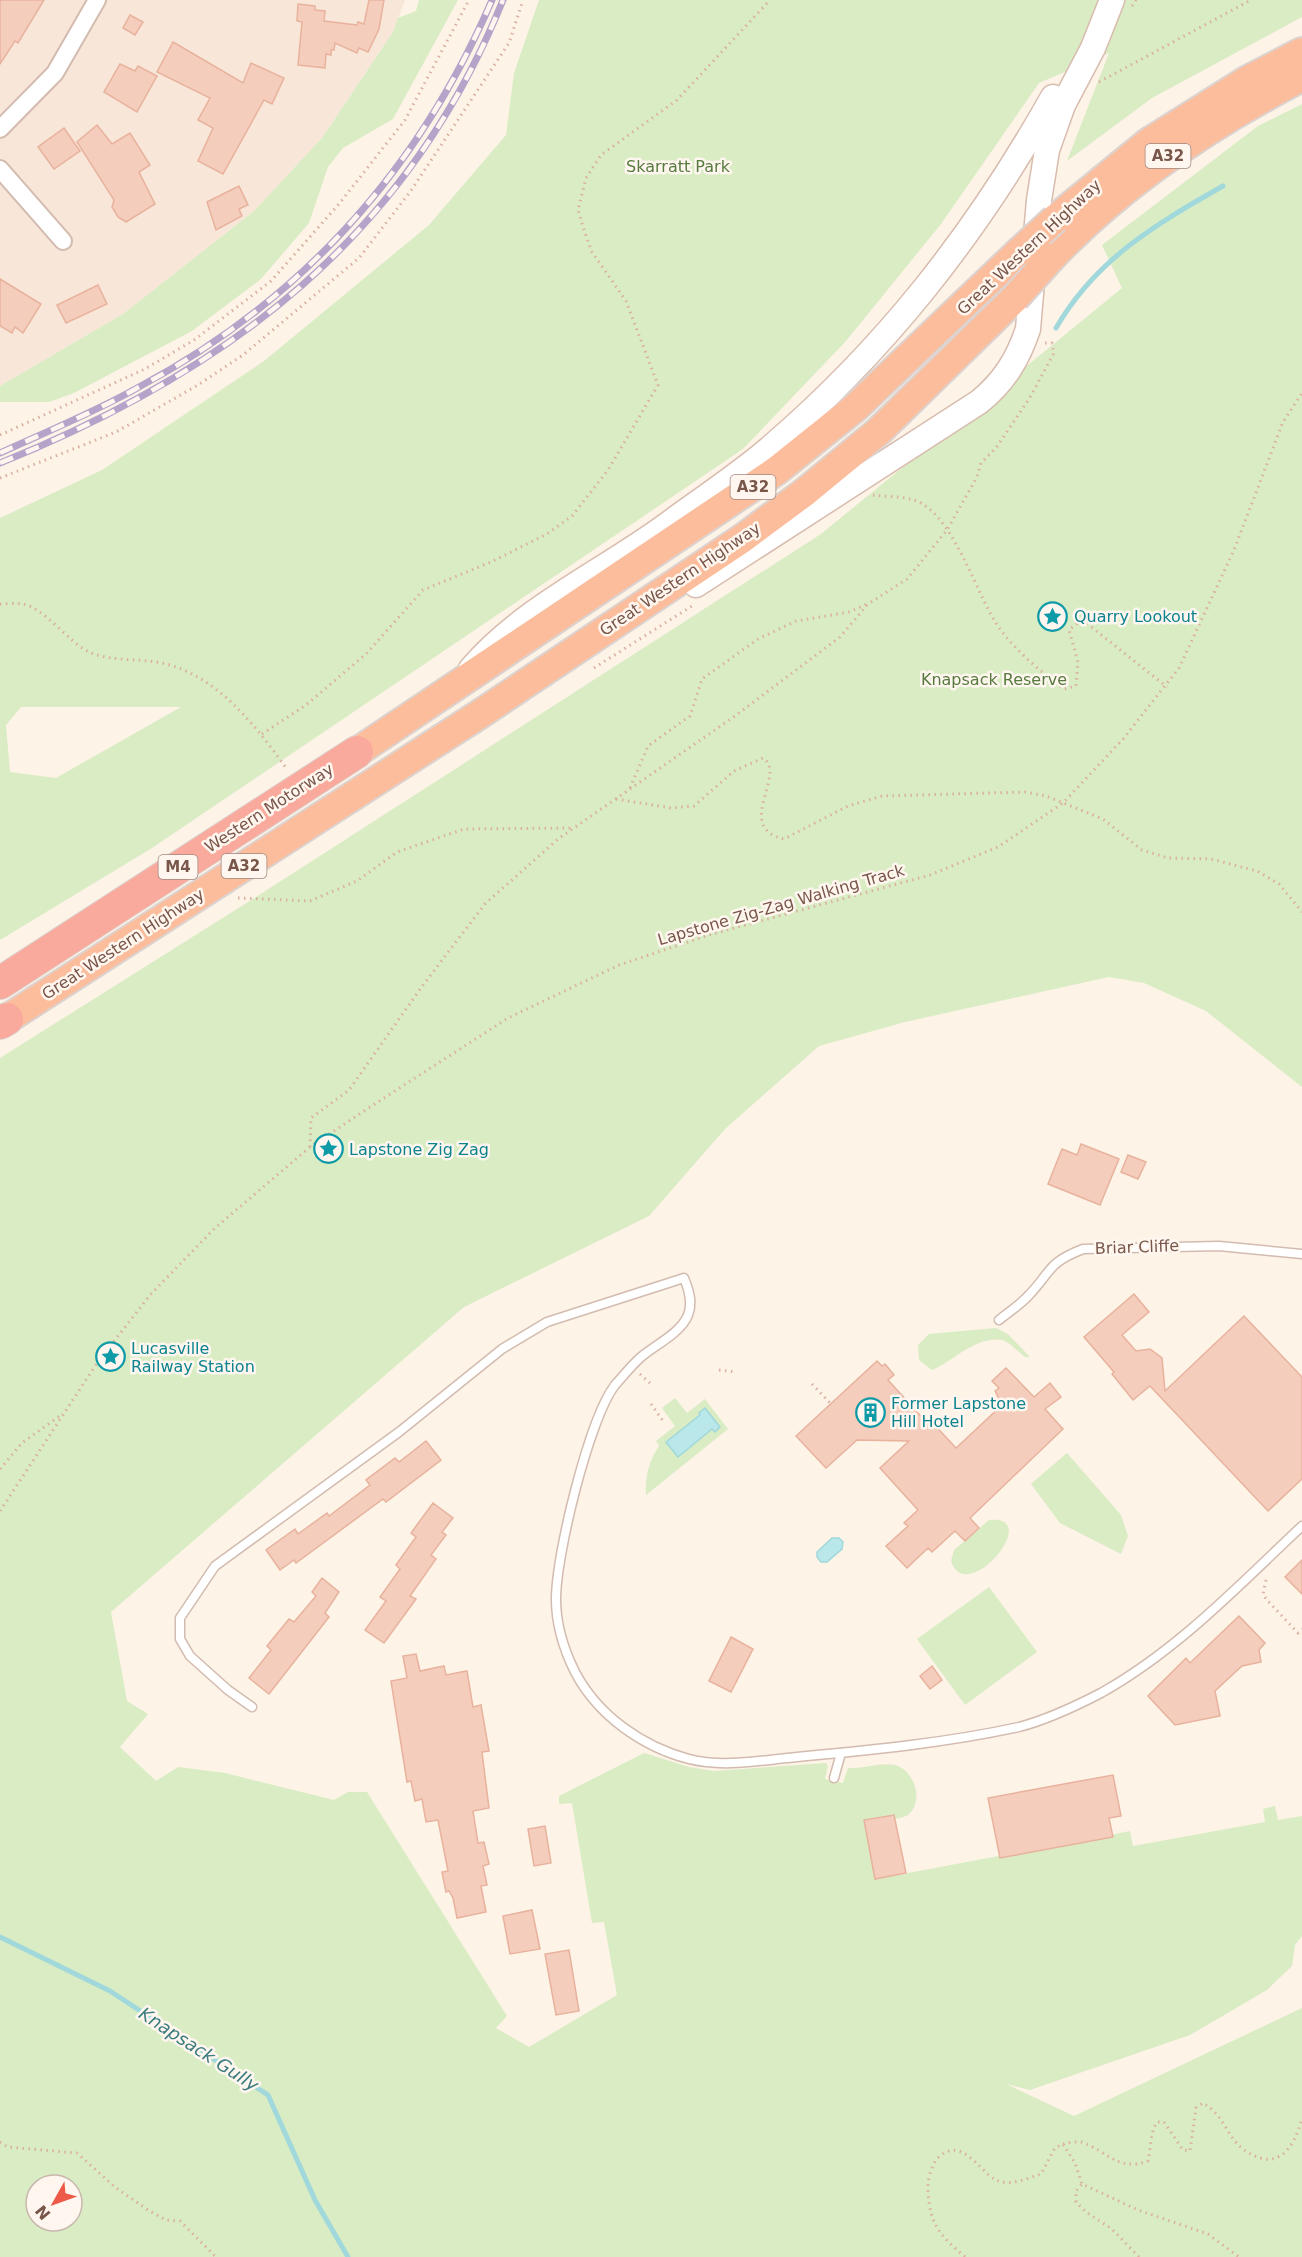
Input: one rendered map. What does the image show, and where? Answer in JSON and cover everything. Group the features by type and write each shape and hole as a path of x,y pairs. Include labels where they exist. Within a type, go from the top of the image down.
{"highway":[{"name":"Great Western Highway","path":"357,752 776,471 856,407 1055,219 1149,142 1246,81 1302,52"},
{"name":"Great Western Highway","path":"4,1021 480,714 734,544 805,492 879,431 950,364 1092,218 1150,169 1229,117 1302,77"},
{"name":"Western Motorway","path":"0,983 357,752"}],"main road":[{"path":"458,684 501,636 663,528 735,475 762,454 846,378 897,323 975,225 1111,0"},
{"path":"480,714 531,690 760,545 979,402 997,387 1014,363 1028,329 1039,200 1051,135 1062,105 1093,48 1111,0"}],"street":[{"path":"0,129 54,73 98,0"},
{"path":"0,169 63,241"}],"lane":[{"name":"Briar Cliffe","path":"999,1320 1029,1295 1048,1269 1064,1257 1083,1249 1219,1246 1302,1254"},
{"path":"252,1707 228,1690 190,1656 180,1639 180,1618 215,1566 399,1432 502,1349 530,1330 547,1322 684,1278 690,1304 686,1319 637,1360 614,1386 605,1401 595,1427 563,1541 556,1580 557,1616 563,1643 585,1688 606,1712 636,1736 672,1753 717,1763 891,1748 1021,1726 1101,1693 1158,1658 1302,1526"},
{"path":"834,1778 841,1753"}],"path":[{"path":"0,435 145,369 194,340 271,281 339,204 405,120 469,0"},
{"path":"0,478 116,432 198,385 243,355 359,258 410,192 509,43 523,0"},
{"path":"262,734 306,705 366,654 423,590 491,562 547,534 572,516 608,470 658,385 626,301 592,252 585,233 578,210 586,178 601,155 677,100 770,0"},
{"path":"1095,85 1111,73 1251,0"},
{"path":"630,789 648,746 690,716 702,679 758,639 796,621 849,612 868,604 907,579 947,530 977,477 981,463 1011,427 1054,352 1052,343 1042,343"},
{"name":"Lapstone Zig-Zag Walking Track","path":"0,1511 97,1363 150,1295 215,1228 310,1147 508,1018 620,965 708,935 930,875 998,847 1063,803 1123,739 1167,687 1179,668 1234,550 1283,422 1302,393"},
{"path":"871,495 915,501 927,508 947,530 1000,628 1043,673 1064,689 1076,686 1078,662 1070,630 1078,622 1085,622 1167,687"},
{"path":"0,604 24,604 49,620 76,645 104,658 140,659 171,665 217,689 262,734 300,788"},
{"path":"310,1147 311,1118 349,1090 423,985 485,904 574,828 735,716 832,644 868,604"},
{"path":"616,799 671,808 694,806 734,771 763,758 768,762 771,770 764,798 763,822 772,837 784,839 848,806 882,796 1025,792 1063,803 1103,819 1142,850 1168,858 1211,859 1230,866 1257,871 1279,884 1302,912"},
{"path":"230,897 310,901 357,881 397,852 464,829 574,828"},
{"path":"719,1370 736,1372"},
{"path":"637,1371 650,1383"},
{"path":"813,1384 831,1404"},
{"path":"651,1404 663,1421"},
{"name":"Lapstone Zig-Zag Walking Track","path":"0,1469 22,1443 63,1414"},
{"path":"1267,1577 1263,1586 1267,1600 1298,1633 1302,1629"},
{"path":"965,2257 940,2235 929,2209 927,2183 937,2158 949,2150 961,2151 997,2181 1019,2182 1041,2174 1054,2148 1080,2141 1114,2161 1133,2166 1148,2161 1153,2143 1152,2130 1157,2122 1164,2122 1183,2150 1190,2151 1196,2108 1203,2103 1215,2110 1242,2148 1263,2159 1278,2158 1288,2152 1296,2139 1302,2118"},
{"path":"0,2142 9,2147 77,2153 116,2188 148,2210 165,2220 180,2221 216,2257"},
{"path":"1063,2145 1075,2163 1082,2184 1138,2211 1208,2234 1239,2257"},
{"path":"1082,2184 1076,2191 1076,2202 1086,2212 1112,2229 1139,2257"}],"shaded area":[{"path":"0,0 405,0 393,32 322,138 254,211 123,314 0,386"}],"green space":[{"path":"419,0 458,0 393,119 343,148 328,167 309,223 261,279 192,331 74,393 49,402 0,402 0,386 123,314 254,211 322,138 393,32 398,18 416,11"},
{"name":"Skarratt Park","path":"539,0 1302,0 1302,17 1152,98 1067,161 1109,53 1039,83 941,224 846,341 743,449 152,848 0,940 0,518 102,470 264,361 429,225 506,135 514,73","holes":["21,707 181,707 56,778 10,772 6,725"]},
{"name":"Knapsack Reserve","path":"1302,104 1302,1087 1206,1011 1144,983 1109,977 905,1022 819,1046 725,1129 649,1216 464,1307 111,1612 127,1701 148,1714 120,1747 156,1781 178,1767 225,1773 334,1800 348,1792 367,1792 507,2016 496,2028 529,2047 617,1995 604,1922 592,1923 572,1803 559,1804 559,1796 644,1753 689,1767 714,1771 826,1763 828,1766 825,1779 843,1783 848,1768 890,1764 902,1768 912,1779 915,1787 916,1802 913,1809 908,1815 900,1818 895,1819 894,1815 864,1821 876,1879 999,1856 1000,1858 1130,1831 1133,1846 1265,1822 1263,1809 1275,1806 1278,1820 1302,1816 1302,1936 1295,1945 1292,1966 1267,1990 1190,2035 1030,2090 1006,2084 1074,2116 1302,2008 1302,2257 0,2257 0,1058 256,897 821,534 1122,288 1102,245 1258,126"},
{"path":"996,1328 1008,1334 1030,1357 1025,1357 1005,1341 992,1340 974,1345 932,1370 919,1360 918,1345 929,1334"},
{"path":"675,1398 687,1413 705,1399 728,1429 646,1495 648,1469 659,1446 656,1441 675,1426 662,1408"},
{"path":"1067,1453 1121,1515 1128,1536 1121,1554 1060,1523 1031,1484"},
{"path":"989,1520 1004,1522 1009,1530 1006,1543 997,1556 984,1567 971,1574 959,1572 951,1561 954,1550"},
{"path":"989,1587 1037,1652 965,1705 917,1639"}],"water":[{"path":"705,1408 720,1427 715,1432 712,1429 678,1457 666,1442 700,1415 699,1413"},
{"path":"832,1538 839,1538 843,1542 842,1549 827,1562 821,1562 817,1557 817,1552"}],"building":[{"path":"0,0 44,0 18,43 15,41 0,64"},
{"path":"369,0 384,0 379,29 368,52 359,48 357,53 335,43 331,55 326,54 325,68 298,65 302,22 297,21 298,4 315,6 315,10 325,11 324,21 357,25 358,22 364,24"},
{"path":"130,15 143,22 135,35 123,28"},
{"path":"173,42 243,83 251,63 284,78 272,104 264,100 223,174 198,161 213,128 198,120 210,98 157,72"},
{"path":"120,64 135,71 138,66 157,76 137,112 104,92"},
{"path":"97,125 112,144 130,133 150,165 139,172 155,204 126,222 118,217 112,207 114,200 77,142"},
{"path":"64,128 80,151 54,169 38,147"},
{"path":"239,186 248,205 239,209 242,216 216,230 207,202"},
{"path":"0,279 41,304 23,333 15,327 12,333 0,326"},
{"path":"98,285 107,304 66,323 57,305"},
{"path":"1081,1144 1119,1159 1100,1205 1048,1184 1062,1149 1077,1155"},
{"path":"1128,1155 1146,1162 1138,1179 1121,1172"},
{"path":"1134,1294 1149,1312 1122,1335 1136,1351 1150,1349 1162,1358 1165,1391 1244,1316 1302,1377 1302,1479 1268,1511 1150,1386 1133,1400 1112,1374 1114,1372 1084,1337"},
{"path":"877,1361 882,1366 885,1364 894,1375 888,1380 927,1423 930,1420 956,1448 1002,1405 995,1391 999,1388 992,1381 1006,1368 1034,1397 1050,1383 1061,1397 1045,1409 1063,1429 970,1518 979,1528 965,1541 955,1531 932,1552 928,1548 907,1568 886,1546 908,1526 904,1523 918,1510 880,1468 909,1441 857,1440 826,1468 796,1436"},
{"path":"426,1441 441,1460 386,1502 383,1499 296,1563 294,1560 280,1570 266,1550 295,1529 298,1534 327,1513 329,1516 370,1485 366,1480 395,1458 399,1462"},
{"path":"433,1503 453,1518 442,1532 446,1535 431,1555 436,1559 410,1596 416,1599 384,1643 365,1630 386,1601 380,1597 400,1569 396,1565 416,1537 411,1533"},
{"path":"1302,1560 1302,1594 1285,1577"},
{"path":"322,1578 339,1592 325,1613 329,1617 269,1694 249,1678 271,1650 267,1646 289,1619 294,1622 316,1596 312,1592"},
{"path":"1239,1616 1265,1643 1259,1650 1261,1662 1242,1666 1215,1691 1220,1716 1175,1725 1148,1696 1186,1658 1190,1663"},
{"path":"731,1637 753,1649 731,1692 709,1681"},
{"path":"416,1654 420,1671 444,1666 446,1675 467,1671 473,1707 481,1705 489,1751 482,1752 489,1808 473,1811 478,1843 484,1842 489,1864 483,1866 487,1885 481,1886 486,1912 457,1918 453,1898 449,1891 446,1892 442,1872 448,1871 438,1820 426,1822 422,1799 415,1801 411,1781 407,1782 391,1681 407,1678 403,1656"},
{"path":"932,1666 942,1680 930,1689 920,1676"},
{"path":"1113,1775 1121,1816 1109,1818 1113,1837 1000,1858 988,1798"},
{"path":"894,1815 906,1873 875,1879 864,1820"},
{"path":"545,1826 551,1863 534,1866 528,1829"},
{"path":"532,1910 540,1949 510,1954 503,1916"},
{"path":"569,1950 579,2011 556,2015 545,1954"}],"waterway":[{"path":"1056,328 1090,282 1129,245 1151,229 1223,186"},
{"name":"Knapsack Gully","path":"0,1937 110,1991 268,2095 315,2200 348,2257"}],"railway":[{"path":"0,453 105,405 198,352 253,314 303,271 349,225 391,174 429,120 463,62 492,0"},
{"path":"0,463 84,426 162,385 235,338 302,285 363,226 417,159 464,84 503,0"}],"place":[{"name":"Quarry Lookout","path":"1053,616"},
{"name":"Lapstone Zig Zag","path":"328,1149"},
{"name":"Lucasville Railway Station","path":"110,1357"},
{"name":"Former Lapstone Hill Hotel","path":"870,1412"}]}
